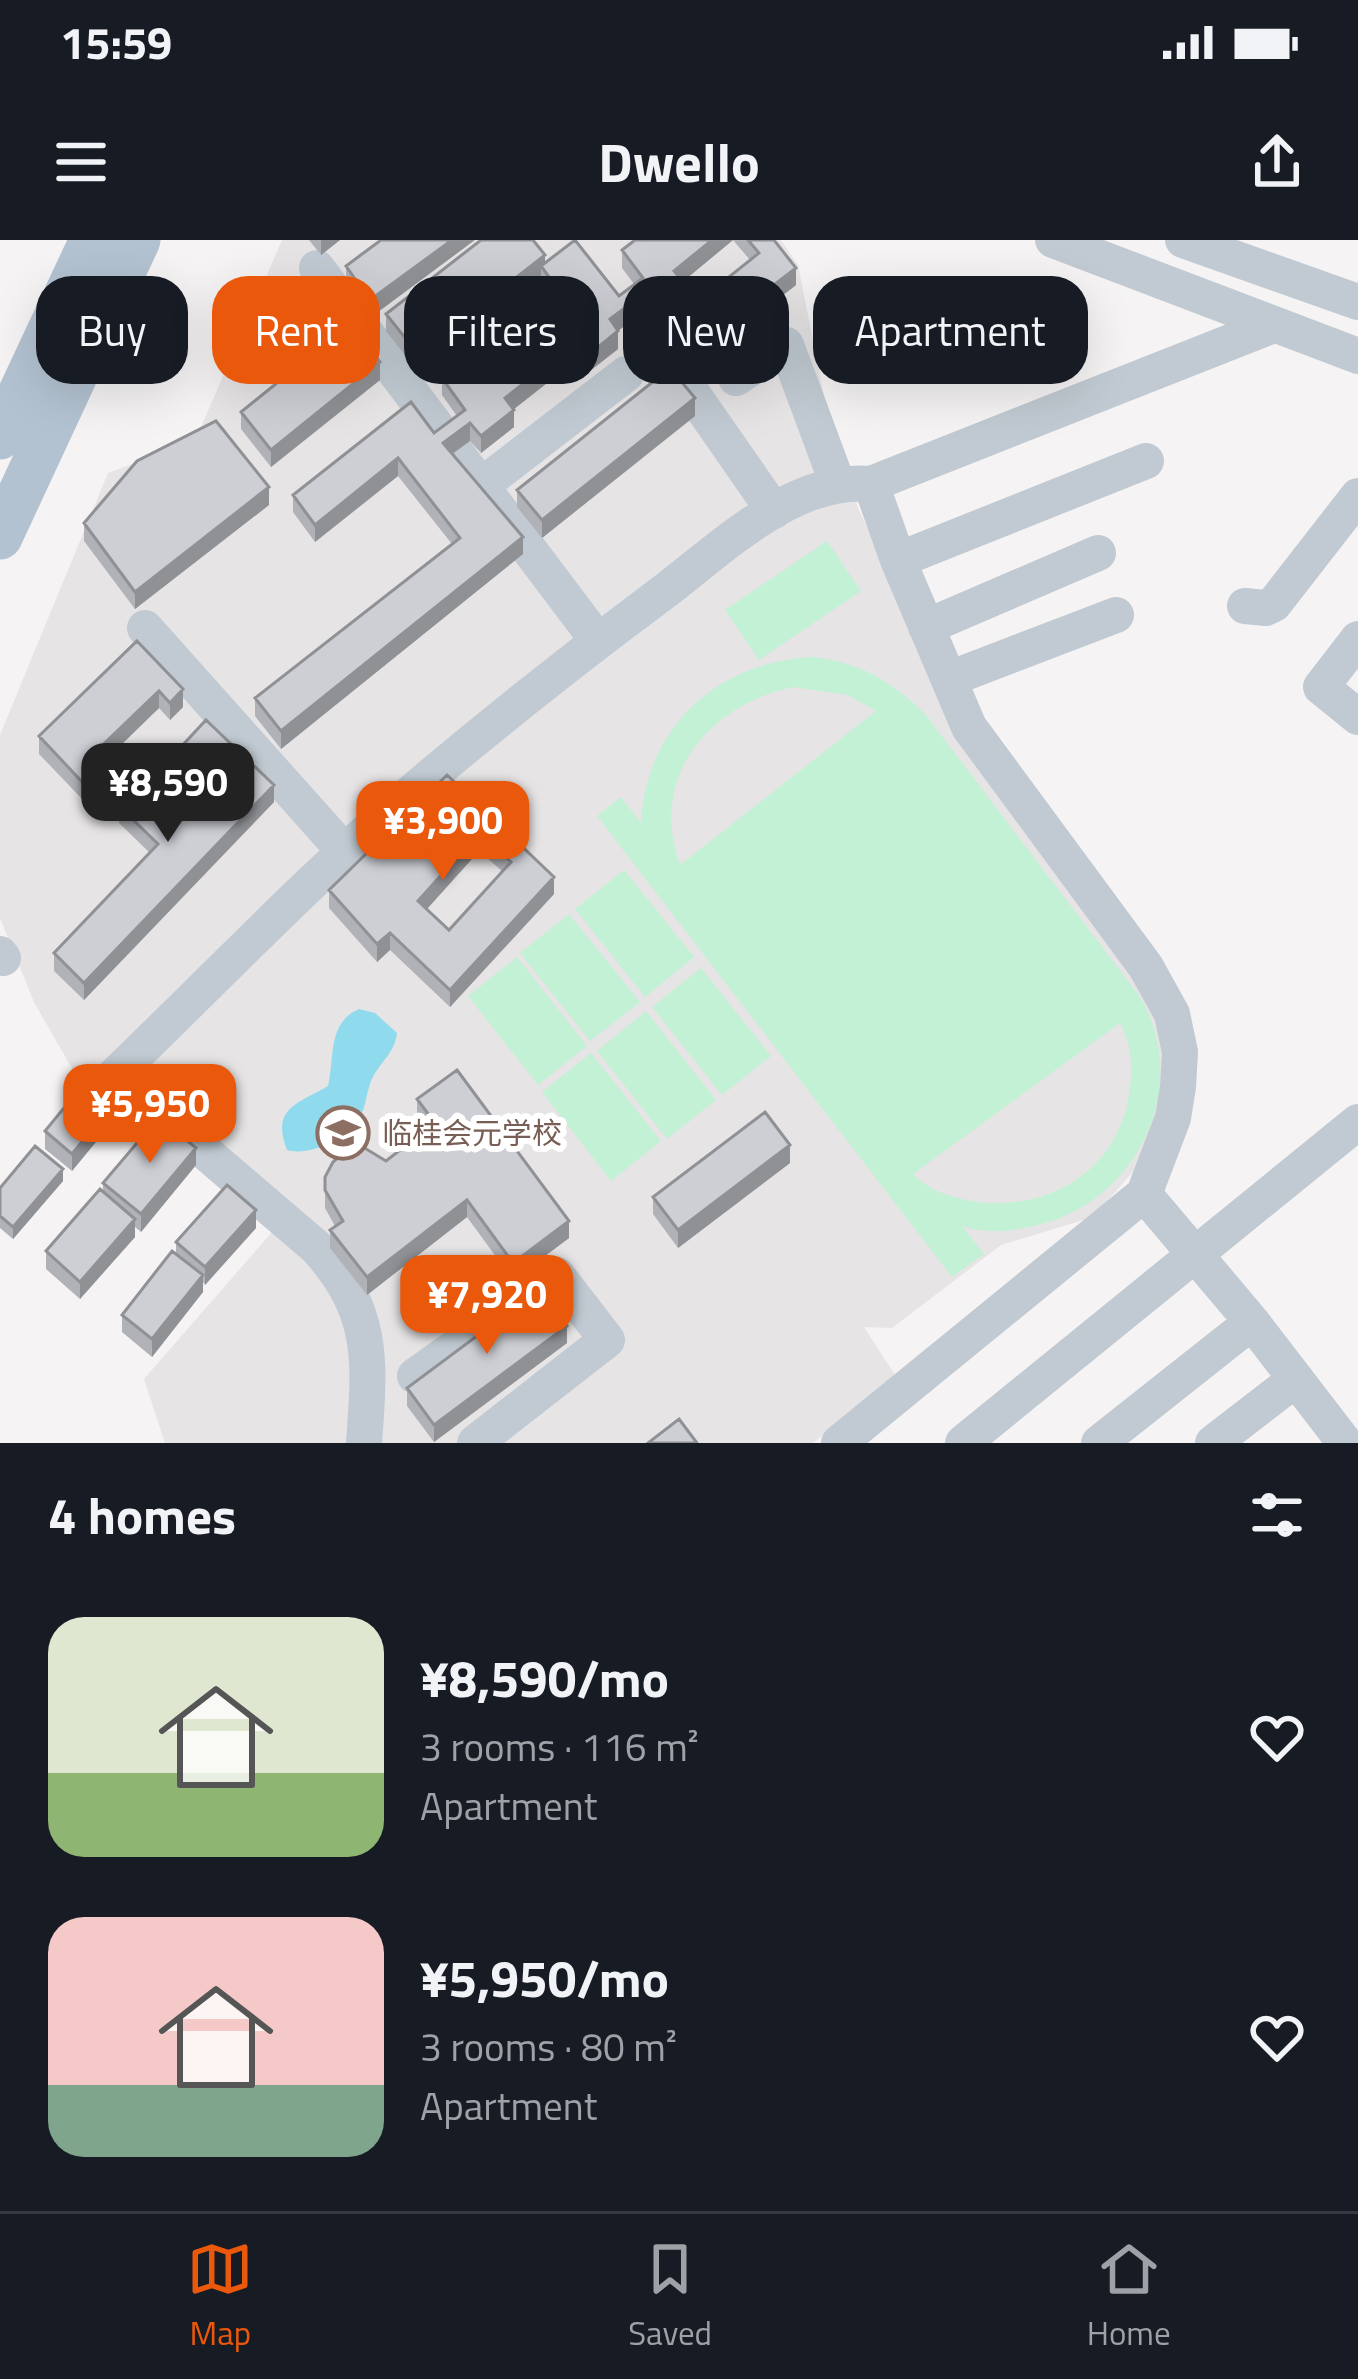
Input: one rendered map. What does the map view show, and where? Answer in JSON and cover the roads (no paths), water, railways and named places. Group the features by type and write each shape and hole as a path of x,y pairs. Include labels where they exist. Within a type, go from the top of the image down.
{"main road":[{"path":"0,537 138,240"},
{"path":"0,437 79,248"}],"street":[{"path":"1053,240 1114,251 1270,326 1358,356"},
{"path":"1183,240 1358,302"},
{"path":"317,268 598,641"},
{"path":"364,1443 366,1352 359,1308 343,1277 316,1247 115,1076 425,780 598,641 774,511 1270,326"},
{"path":"789,351 898,560 969,727 1146,967 1172,1014 1180,1052 1173,1118 1144,1194 839,1443"},
{"path":"482,485 623,376"},
{"path":"686,384 774,511"},
{"path":"898,560 1147,461"},
{"path":"1245,606 1274,604 1358,496"},
{"path":"926,626 1097,553"},
{"path":"949,679 1116,615"},
{"path":"145,628 345,852"},
{"path":"1358,638 1321,687 1358,717"},
{"path":"963,1443 1358,1122"},
{"path":"1144,1194 1338,1431"},
{"path":"415,1376 556,1275 608,1340 476,1443"},
{"path":"1099,1443 1252,1322"},
{"path":"1214,1443 1296,1379"}],"water":[{"path":"359,1009 375,1013 397,1033 372,1080 362,1113 349,1130 329,1143 307,1151 287,1150 285,1115 328,1086 337,1032"}],"place":[{"name":"临桂会元学校","path":"343,1133"}]}
